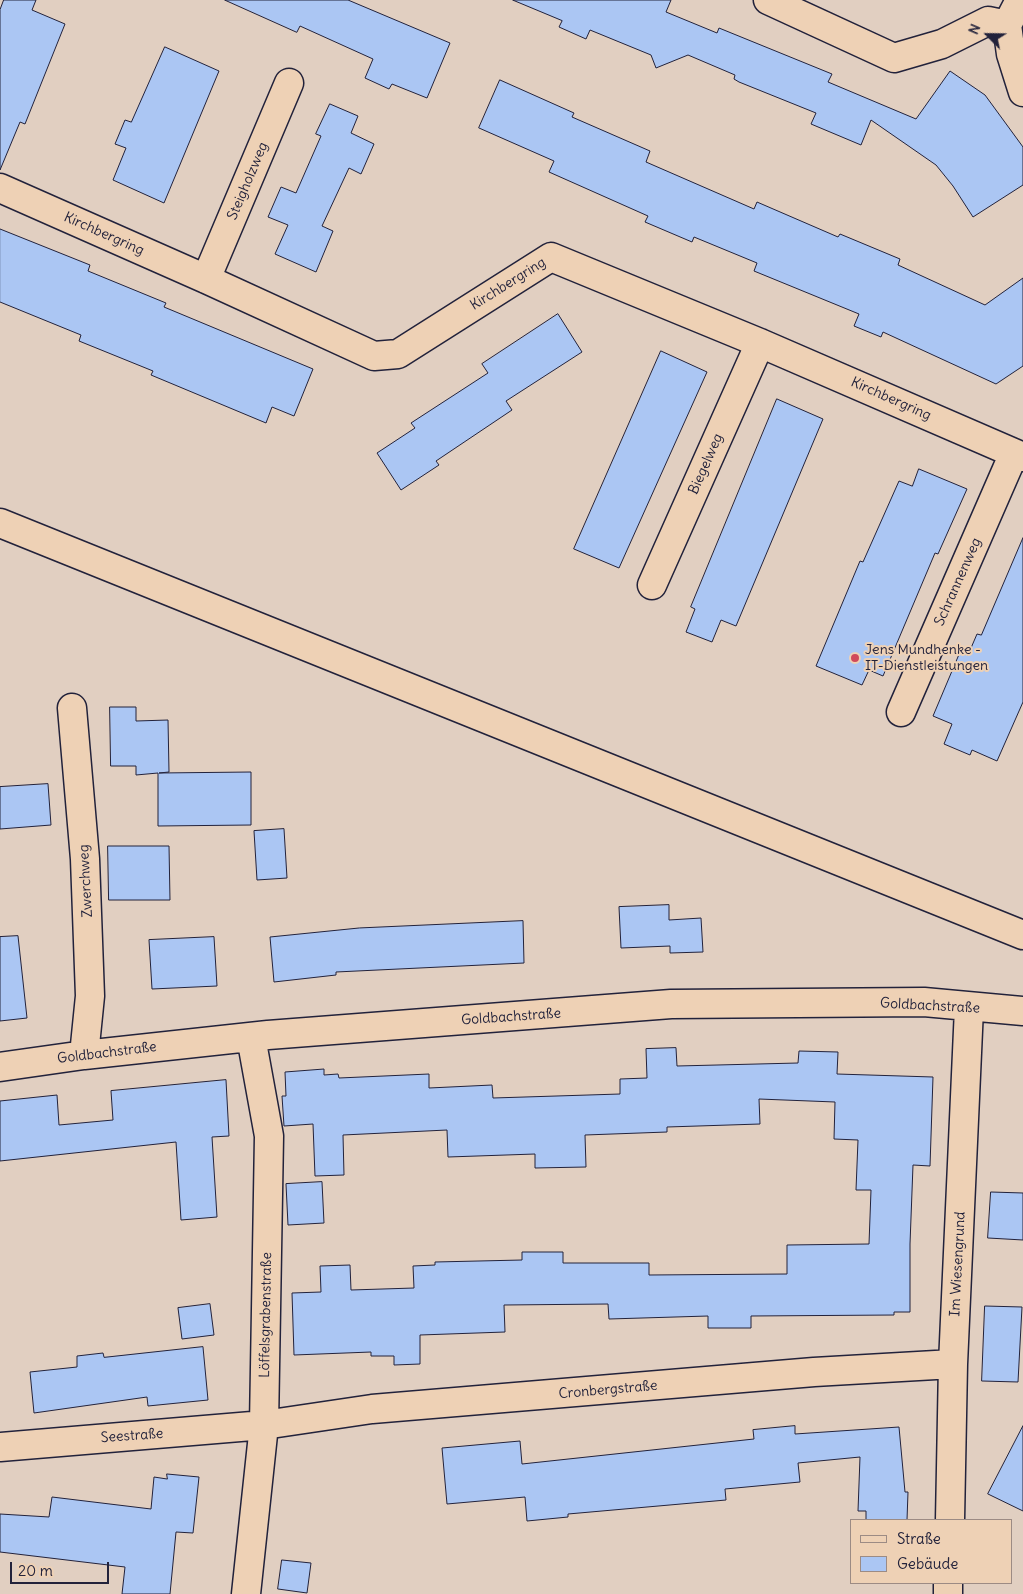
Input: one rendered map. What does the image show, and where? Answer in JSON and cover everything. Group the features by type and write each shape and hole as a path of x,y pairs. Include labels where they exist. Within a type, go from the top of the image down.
{"street":[{"path":"768,0 894,58 942,44 988,21 1007,25"},
{"path":"1020,0 1007,25 1011,54 1023,92"},
{"name":"Steigholzweg","path":"206,279 289,83"},
{"name":"Kirchbergring","path":"0,188 374,356 398,354 551,257 760,343 1019,455"},
{"name":"Biegelweg","path":"652,585 760,343"},
{"name":"Schrannenweg","path":"901,712 1019,455"},
{"path":"0,522 1023,935"},
{"name":"Zwerchweg","path":"72,708 86,878 90,996 84,1055"},
{"name":"Goldbachstraße","path":"0,1067 84,1055 251,1037 671,1004 924,1002 969,1008 1023,1011"},
{"name":"Im Wiesengrund","path":"950,1519 953,1364 969,1008"},
{"name":"Löffelsgrabenstraße","path":"246,1594 264,1426 269,1136 251,1037"},
{"name":"Cronbergstraße","path":"264,1426 372,1409 814,1372 953,1364"},
{"name":"Seestraße","path":"0,1447 264,1426"}],"building":[{"path":"4,0 36,0 32,10 65,24 25,124 20,122 0,170 0,10"},
{"path":"225,0 348,0 450,43 427,98 392,84 389,89 365,78 373,59 300,26 297,32"},
{"path":"513,0 671,0 666,12 717,33 719,28 832,74 828,82 916,119 950,71 985,95 1023,147 1023,185 973,217 953,186 936,165 871,120 861,145 811,124 816,113 739,82 734,79 735,75 688,55 656,68 651,55 590,30 586,39 559,27 562,21"},
{"path":"165,47 219,71 164,203 113,180 126,148 115,144 125,120 131,122"},
{"path":"500,80 574,113 572,117 650,151 646,162 754,209 757,202 838,237 840,234 900,259 898,265 985,305 1023,278 1023,366 996,384 883,332 881,337 854,326 859,314 754,271 757,263 694,237 692,242 645,222 648,216 549,172 554,161 479,128"},
{"path":"330,104 358,116 351,133 374,144 361,174 349,168 322,226 333,231 316,272 275,254 288,225 268,217 281,187 296,193 321,136 316,134"},
{"path":"0,229 90,265 88,271 166,303 164,307 313,369 294,416 272,407 266,423 151,375 153,371 79,341 81,335 0,302"},
{"path":"558,314 582,352 506,401 512,410 436,461 439,465 401,490 377,453 415,428 411,423 488,373 482,364"},
{"path":"661,351 707,372 619,568 574,549"},
{"path":"777,399 823,419 736,626 721,620 712,642 686,632 695,609 691,607"},
{"path":"919,469 967,489 938,554 935,553 883,676 869,670 862,685 816,666 860,561 863,562 899,481 912,486"},
{"path":"1023,538 1023,702 997,761 972,750 970,755 944,744 952,724 933,716 960,652 968,655 977,634 981,635"},
{"path":"110,707 136,707 136,721 168,720 169,772 159,773 251,772 251,825 158,826 158,773 136,775 136,766 111,766"},
{"path":"48,784 51,825 0,829 0,787"},
{"path":"284,829 287,878 257,880 254,831"},
{"path":"108,846 169,846 170,900 109,900"},
{"path":"669,905 669,920 701,918 703,952 670,953 670,946 621,948 619,907"},
{"path":"523,921 524,963 336,972 336,975 274,982 270,937 359,928"},
{"path":"18,936 27,1018 0,1021 0,937"},
{"path":"214,937 217,986 152,989 149,940"},
{"path":"676,1048 677,1066 798,1063 799,1051 838,1052 837,1074 933,1077 930,1166 913,1165 910,1312 894,1312 894,1315 751,1316 751,1328 708,1328 708,1316 609,1319 608,1304 504,1305 505,1332 420,1335 420,1364 394,1365 394,1356 371,1356 371,1352 294,1355 292,1293 321,1292 320,1266 350,1265 351,1290 414,1288 413,1266 435,1265 435,1262 522,1260 522,1252 563,1252 563,1263 649,1263 649,1275 787,1274 787,1245 869,1244 871,1190 856,1190 858,1140 834,1139 835,1102 759,1099 760,1124 667,1127 667,1132 585,1135 586,1167 535,1168 535,1154 448,1157 447,1130 343,1135 344,1175 315,1176 313,1124 284,1126 282,1096 286,1096 285,1072 324,1069 324,1075 338,1074 339,1078 429,1074 429,1088 492,1085 493,1098 620,1094 620,1079 647,1078 646,1049"},
{"path":"226,1080 229,1136 212,1137 217,1217 181,1220 176,1142 0,1161 0,1101 57,1095 59,1125 113,1120 111,1091"},
{"path":"322,1182 324,1223 288,1225 286,1184"},
{"path":"991,1192 1023,1193 1023,1240 988,1238"},
{"path":"210,1304 214,1335 182,1339 178,1308"},
{"path":"985,1306 1022,1307 1018,1382 982,1381"},
{"path":"203,1347 208,1400 148,1406 147,1397 34,1413 30,1372 77,1367 77,1356 103,1353 104,1357"},
{"path":"795,1426 795,1434 899,1427 905,1492 908,1492 907,1519 866,1519 866,1511 858,1511 860,1457 798,1463 800,1482 725,1489 726,1500 568,1514 568,1517 527,1521 525,1497 447,1504 442,1448 520,1441 522,1464 754,1439 753,1430"},
{"path":"1023,1426 1023,1511 988,1494"},
{"path":"167,1474 199,1477 193,1533 176,1532 170,1594 122,1594 125,1567 0,1552 0,1514 49,1517 52,1497 151,1509 154,1477 167,1479"},
{"path":"282,1560 311,1563 307,1593 278,1589"}],"place":[{"name":"Jens Mundhenke - IT-Dienstleistungen","path":"855,658"}]}
